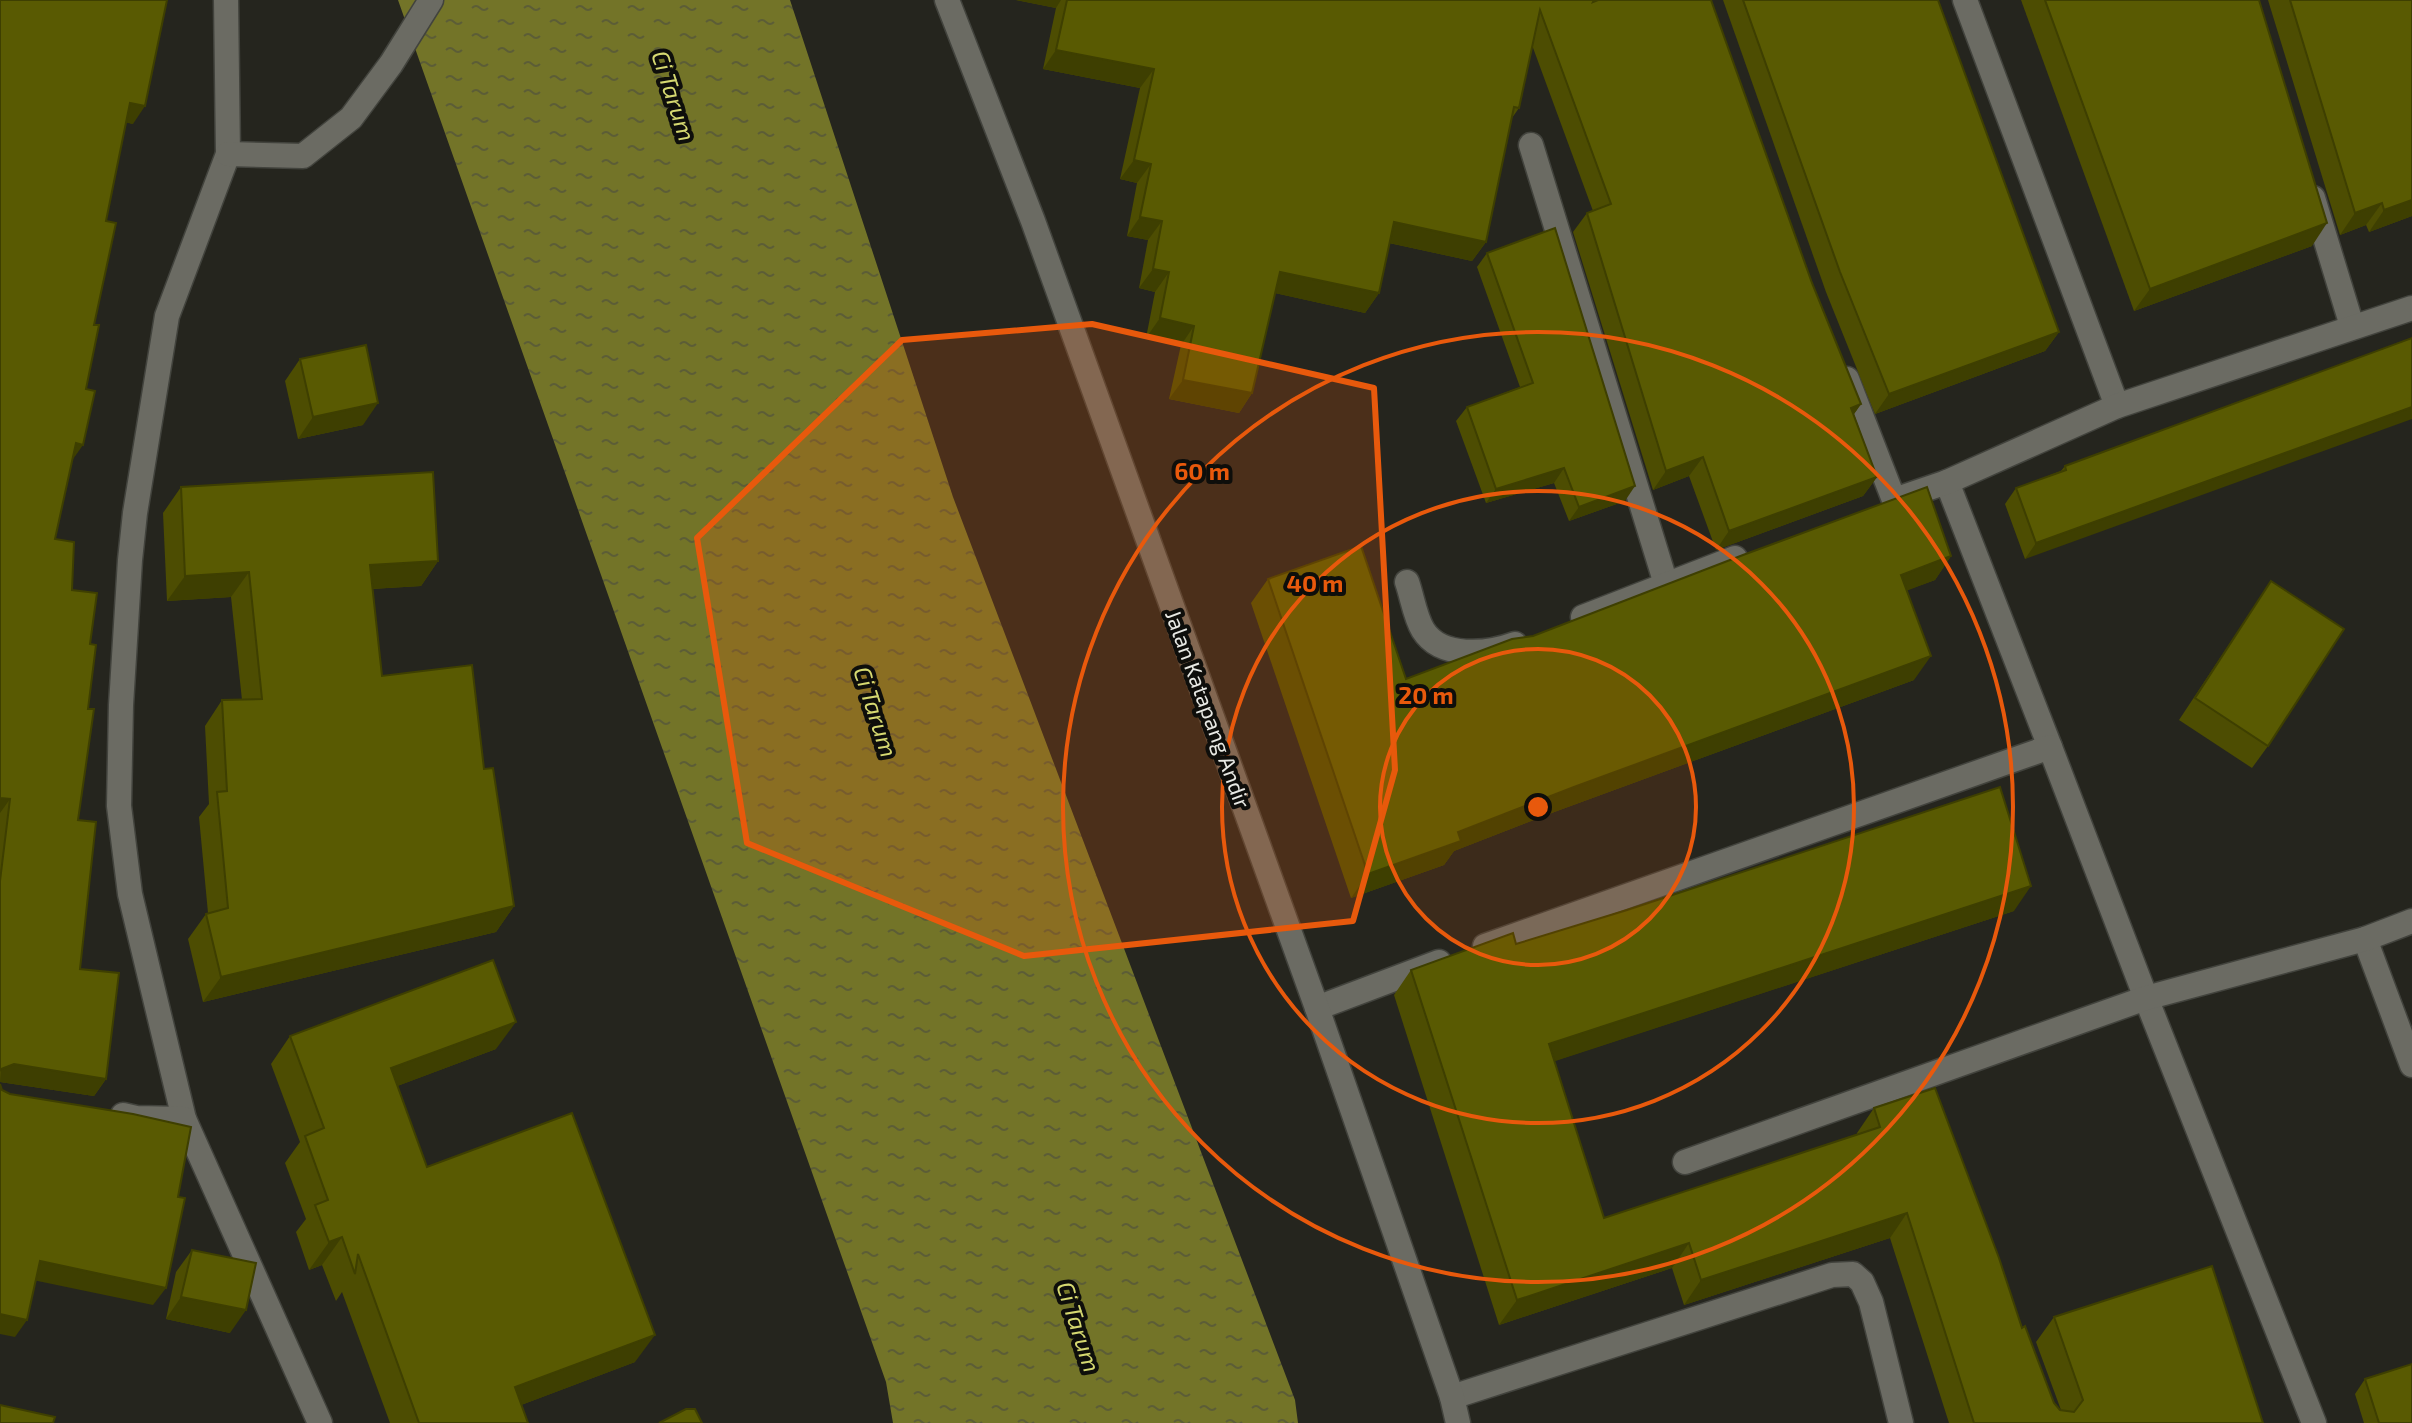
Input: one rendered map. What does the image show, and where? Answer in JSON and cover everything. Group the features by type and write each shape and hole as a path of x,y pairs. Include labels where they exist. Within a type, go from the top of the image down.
{"street":[{"path":"226,0 228,154 167,316 135,513 121,705 119,806 130,894 184,1119 320,1423"},
{"path":"228,154 303,156 351,118 391,64 431,0"},
{"name":"Jalan Katapang Andir","path":"947,0 1033,221 1317,1008 1452,1397 1458,1423"},
{"path":"1965,0 2117,406"},
{"path":"1531,145 1666,584"},
{"path":"2307,178 2352,326"},
{"path":"1865,510 1947,482 2117,406 2412,308"},
{"path":"1835,352 1894,500"},
{"path":"1947,482 2314,1423"},
{"path":"1567,624 1751,552"},
{"path":"1407,582 1422,629 1433,641 1462,653 1511,646 1539,635"},
{"path":"1317,1008 1460,954 2050,747"},
{"path":"1685,1162 1924,1087 2146,998 2365,939 2412,921"},
{"path":"2365,939 2412,1065"},
{"path":"99,1110 136,1118 184,1119"},
{"path":"1452,1397 1832,1275 1853,1274 1862,1282 1871,1302 1901,1423"}],"highlighted area":[{"path":"1092,324 1374,388 1395,770 1353,921 1024,956 747,843 697,538 902,340"}],"water":[{"name":"Ci Tarum","path":"398,0 790,0 953,497 1295,1400 1298,1423 893,1423 886,1382"}],"building":[{"path":"0,0 167,0 145,106 130,103 106,221 116,223 94,325 99,325 86,389 95,391 83,445 76,443 55,539 74,542 72,590 97,593 90,644 96,645 88,709 94,709 78,820 96,822 80,969 119,973 106,1079 14,1064 0,1071 0,881 10,799 0,798"},
{"path":"1067,0 1711,0 1812,283 1861,404 1851,408 1877,477 1729,531 1703,457 1666,471 1587,213 1611,204 1540,10 1519,108 1514,107 1486,242 1394,222 1379,293 1280,272 1252,393 1183,380 1194,326 1160,318 1169,272 1153,269 1162,221 1140,217 1151,164 1134,160 1154,69 1056,50"},
{"path":"1743,0 1938,0 2059,332 1889,394 1840,272"},
{"path":"2045,0 2259,0 2327,223 2150,289"},
{"path":"2290,0 2412,0 2412,200 2384,210 2382,203 2355,213"},
{"path":"1555,228 1635,486 1579,507 1564,468 1496,489 1467,407 1533,383 1487,253"},
{"path":"2412,338 2412,407 2036,543 2016,488 2066,470 2065,466"},
{"path":"366,345 378,403 313,417 300,359"},
{"path":"433,472 438,561 370,565 382,676 472,665 484,769 493,768 514,906 221,977 206,914 228,908 217,792 227,791 222,700 262,699 249,572 185,576 181,487"},
{"path":"1927,487 1951,556 1901,575 1931,656 1574,787 1458,832 1461,841 1368,874 1268,579 1361,546 1406,679 1512,639 1533,636"},
{"path":"2271,581 2344,629 2268,746 2195,698"},
{"path":"2000,787 2031,886 1549,1044 1604,1218 1880,1127 1874,1108 1935,1088 2022,1328 2025,1326 2054,1403 2060,1410 2074,1412 2083,1400 2054,1317 2212,1266 2263,1423 1974,1423 1907,1213 1701,1280 1689,1243 1517,1300 1411,970 1513,933 1516,944 1627,910"},
{"path":"493,960 516,1022 391,1068 427,1167 572,1113 655,1335 515,1387 528,1423 419,1423 358,1254 355,1274 342,1237 329,1242 315,1205 328,1200 305,1136 324,1128 290,1036"},
{"path":"0,1084 2,1090 10,1094 191,1127 178,1197 185,1198 166,1288 40,1261 27,1320 0,1314"},
{"path":"192,1250 256,1263 246,1310 181,1297"},
{"path":"2412,1364 2412,1423 2379,1423 2365,1379"},
{"path":"0,1405 55,1417 53,1423 0,1423"},
{"path":"686,1409 695,1409 702,1423 659,1423"}]}
